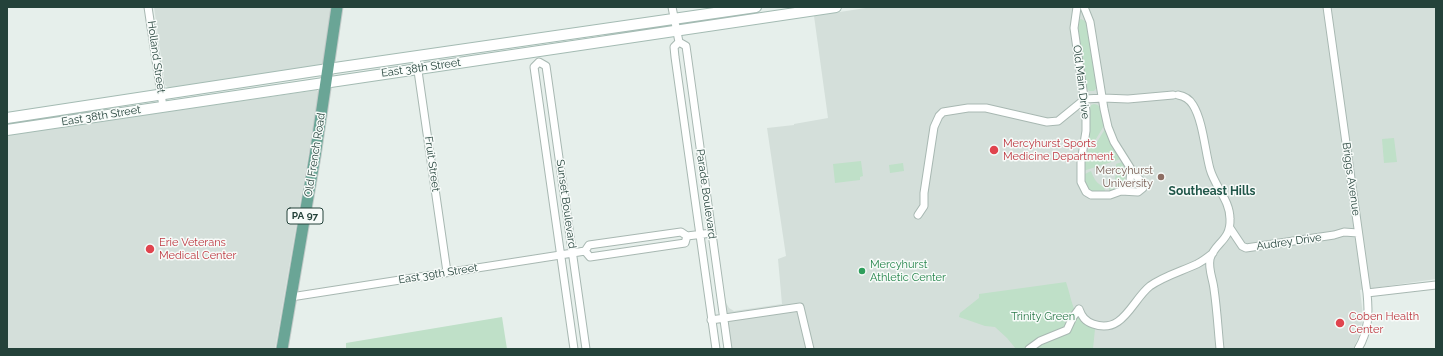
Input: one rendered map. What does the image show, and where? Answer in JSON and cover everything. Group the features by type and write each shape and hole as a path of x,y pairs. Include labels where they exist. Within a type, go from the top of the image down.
{"main road":[{"name":"Old French Road","path":"282,349 337,7"},
{"name":"East 38th Street","path":"7,118 328,69 537,40 756,7"},
{"name":"East 38th Street","path":"7,130 836,7"}],"street":[{"name":"Holland Street","path":"148,7 163,107"},
{"name":"Parade Boulevard","path":"672,7 679,42"},
{"name":"Old Main Drive","path":"1077,7 1074,28 1085,98 1086,131 1081,162 1081,182 1086,192 1091,195 1110,195 1121,191 1138,192 1143,188 1143,184 1131,169 1114,142 1107,123 1090,22 1084,7"},
{"name":"Briggs Avenue","path":"1327,7 1367,293 1368,320 1366,332 1358,349"},
{"name":"Sunset Boulevard","path":"537,40 539,62"},
{"name":"Parade Boulevard","path":"679,42 686,46 728,349"},
{"name":"Parade Boulevard","path":"679,42 674,47 675,57 716,349"},
{"name":"Fruit Street","path":"416,57 447,272"},
{"name":"Sunset Boulevard","path":"539,62 546,66 586,349"},
{"name":"Sunset Boulevard","path":"539,62 534,67 574,349"},
{"path":"918,215 924,206 924,193 934,127 939,116 943,112 968,108 984,108 1047,122 1058,121 1085,98 1128,99 1176,95 1185,97 1190,101 1195,110 1210,170 1228,203 1230,228 1226,237 1210,258 1220,349"},
{"path":"1121,191 1126,187 1130,180 1131,169"},
{"name":"Audrey Drive","path":"1230,228 1242,246 1246,248 1334,236 1344,232 1358,233"},
{"name":"East 39th Street","path":"291,297 561,255 585,250 589,245 681,232 687,236 712,232"},
{"name":"East 39th Street","path":"585,250 590,257 685,243 687,236"},
{"path":"1029,349 1040,342 1067,330 1073,317 1079,309 1083,318 1098,326 1106,326 1119,321 1151,286 1198,263 1213,253"},
{"path":"1367,293 1436,285"},
{"path":"711,320 800,307 810,349"}],"shaded area":[{"path":"154,7 334,7 325,65 170,89 165,85"},
{"name":"Mercyhurst University","path":"872,7 1436,7 1436,279 1360,290 1363,316 1360,334 1353,349 732,349 725,301 729,308 734,311 782,304 778,259 786,256 767,128 794,125 828,118 814,16"},
{"name":"Erie Veterans Medical Center","path":"317,90 319,93 275,349 7,349 7,135"}],"green space":[{"path":"1081,19 1087,22 1098,86 1094,91 1089,91 1086,87 1077,28 1078,21"},
{"path":"1094,104 1101,109 1105,124 1096,139 1087,147 1089,111 1091,105"},
{"path":"1105,129 1112,145 1121,159 1083,171 1086,152 1097,142"},
{"path":"1394,138 1397,162 1384,163 1382,139"},
{"path":"861,161 863,176 860,177 860,180 835,183 833,164"},
{"path":"1122,162 1125,169 1124,182 1119,188 1109,191 1109,188 1116,177 1116,164"},
{"path":"903,163 904,171 890,173 889,165"},
{"path":"1091,171 1096,181 1104,187 1105,191 1092,192 1086,187 1083,175"},
{"name":"Trinity Green","path":"1066,282 1074,310 1082,321 1095,329 1093,349 1016,349 995,327 985,326 959,317 960,313 979,298 979,294"},
{"path":"502,317 507,349 346,349 346,343"}],"place":[{"name":"Mercyhurst Sports Medicine Department","path":"994,150"},
{"name":"Mercyhurst University","path":"1161,177"},
{"name":"Erie Veterans Medical Center","path":"150,249"},
{"name":"Mercyhurst Athletic Center","path":"862,271"},
{"name":"Coben Health Center","path":"1340,323"}],"district":[{"name":"Southeast Hills","path":"1212,191"}]}
